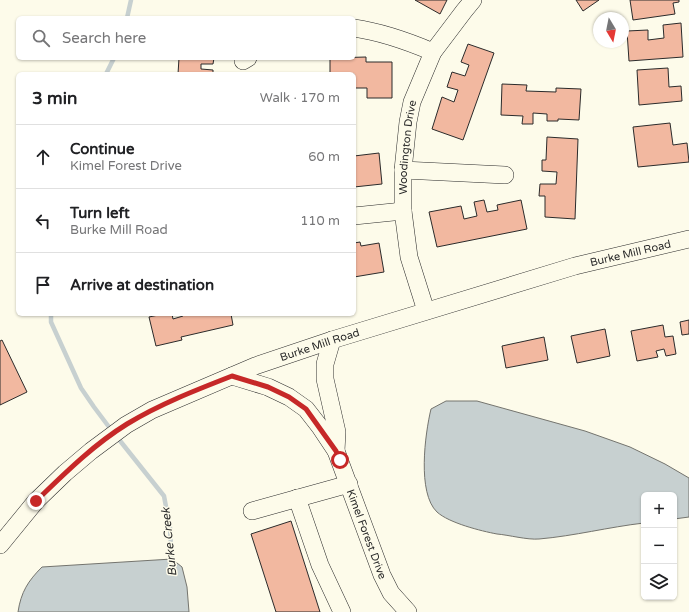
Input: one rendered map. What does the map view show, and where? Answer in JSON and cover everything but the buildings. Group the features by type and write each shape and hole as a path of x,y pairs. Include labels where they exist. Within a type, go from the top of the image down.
{"street":[{"name":"Woodington Drive","path":"426,311 410,257 403,211 403,170 408,122 412,102 433,52 473,0"},
{"path":"356,28 369,30 401,39 433,52"},
{"path":"403,170 505,175"},
{"path":"356,216 403,211"},
{"name":"Burke Mill Road","path":"0,545 36,501 65,473 108,438 126,425 152,410 255,366 332,340 575,266 689,240"},
{"name":"Kimel Forest Drive","path":"332,340 325,364 324,379 337,432 336,451"},
{"name":"Kimel Forest Drive","path":"232,376 268,387 289,397 306,409 336,451 382,575 391,593 408,612"},
{"path":"252,512 349,484"},
{"path":"297,498 320,565 342,612"}],"shaded area":[{"path":"446,401 477,401 585,431 630,447 665,464 689,478 689,517 677,519 677,492 641,492 641,523 552,538 529,539 497,534 474,529 449,520 437,512 431,503 427,491 424,463 431,409"},
{"path":"172,559 182,567 187,587 189,612 18,612 21,598 26,587 42,567"}],"waterway":[{"name":"Burke Creek","path":"127,16 131,0"},
{"name":"Burke Creek","path":"107,72 113,60"},
{"name":"Burke Creek","path":"51,316 51,322 81,388 112,431"},
{"name":"Burke Creek","path":"117,437 164,496 170,528 172,564"}],"route":[{"path":"36,501 65,473 91,451 126,425 152,410 232,376 268,387 289,397 306,409 336,451 340,460"}]}
